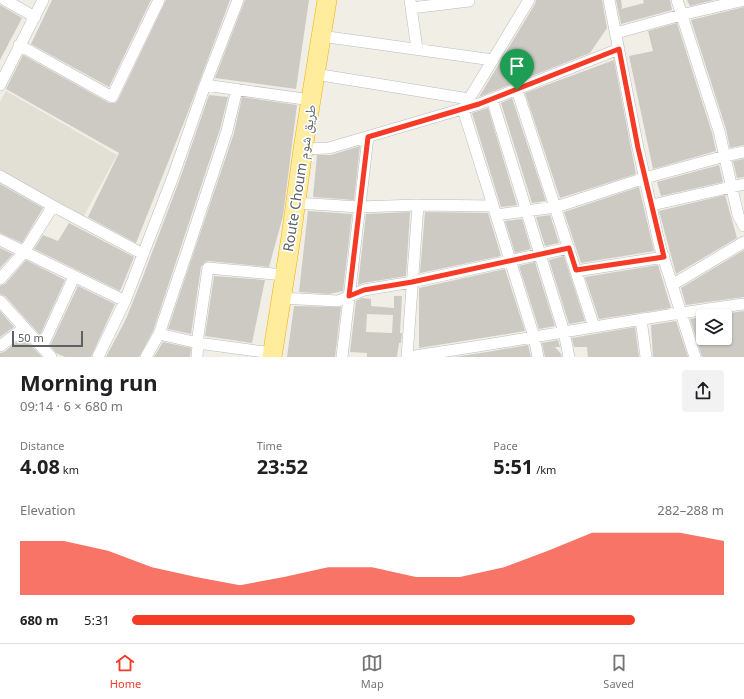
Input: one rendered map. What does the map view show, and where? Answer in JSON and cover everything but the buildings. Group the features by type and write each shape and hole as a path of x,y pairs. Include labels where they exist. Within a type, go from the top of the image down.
{"highway":[{"name":"Route Choum طريق شوم","path":"272,355 321,36 323,2"}],"street":[{"path":"5,0 35,16"},
{"path":"0,85 43,0"},
{"path":"19,46 112,97 159,0"},
{"path":"98,357 124,301 143,254 238,0"},
{"path":"518,0 523,11"},
{"path":"463,109 523,11 528,0"},
{"path":"609,0 636,142 664,257 696,357"},
{"path":"677,0 719,131 738,215 744,226"},
{"path":"616,33 681,15 744,0"},
{"path":"417,49 410,4 469,1"},
{"path":"321,36 493,60"},
{"path":"303,148 329,148 463,109 517,90 619,49"},
{"path":"315,74 470,99"},
{"path":"205,85 311,100"},
{"path":"146,357 159,334 226,131 236,89"},
{"path":"517,90 594,327"},
{"path":"492,99 564,332 569,357"},
{"path":"463,109 534,337 538,357"},
{"path":"342,357 368,137"},
{"path":"296,203 360,207 418,205 526,211 556,207 645,178 744,152"},
{"path":"0,176 143,254"},
{"path":"652,205 744,184"},
{"path":"418,205 407,357 460,353 534,337 682,312 744,304"},
{"path":"0,279 24,252 53,206"},
{"path":"0,240 124,301"},
{"path":"672,285 744,242"},
{"path":"280,298 338,301 364,290 412,282 569,248"},
{"path":"576,270 664,257"},
{"path":"197,357 208,268 284,275"},
{"path":"42,347 74,276"},
{"path":"0,301 51,357"},
{"path":"641,319 646,357"},
{"path":"0,346 24,328"},
{"path":"159,334 198,343 272,355"}],"shaded area":[{"path":"6,91 117,155 81,221 0,172 0,102"}],"route":[{"path":"619,49 638,148 660,247 664,257 576,270 569,248 412,282 364,290 349,296 368,137 479,104 517,90 619,49"}]}
